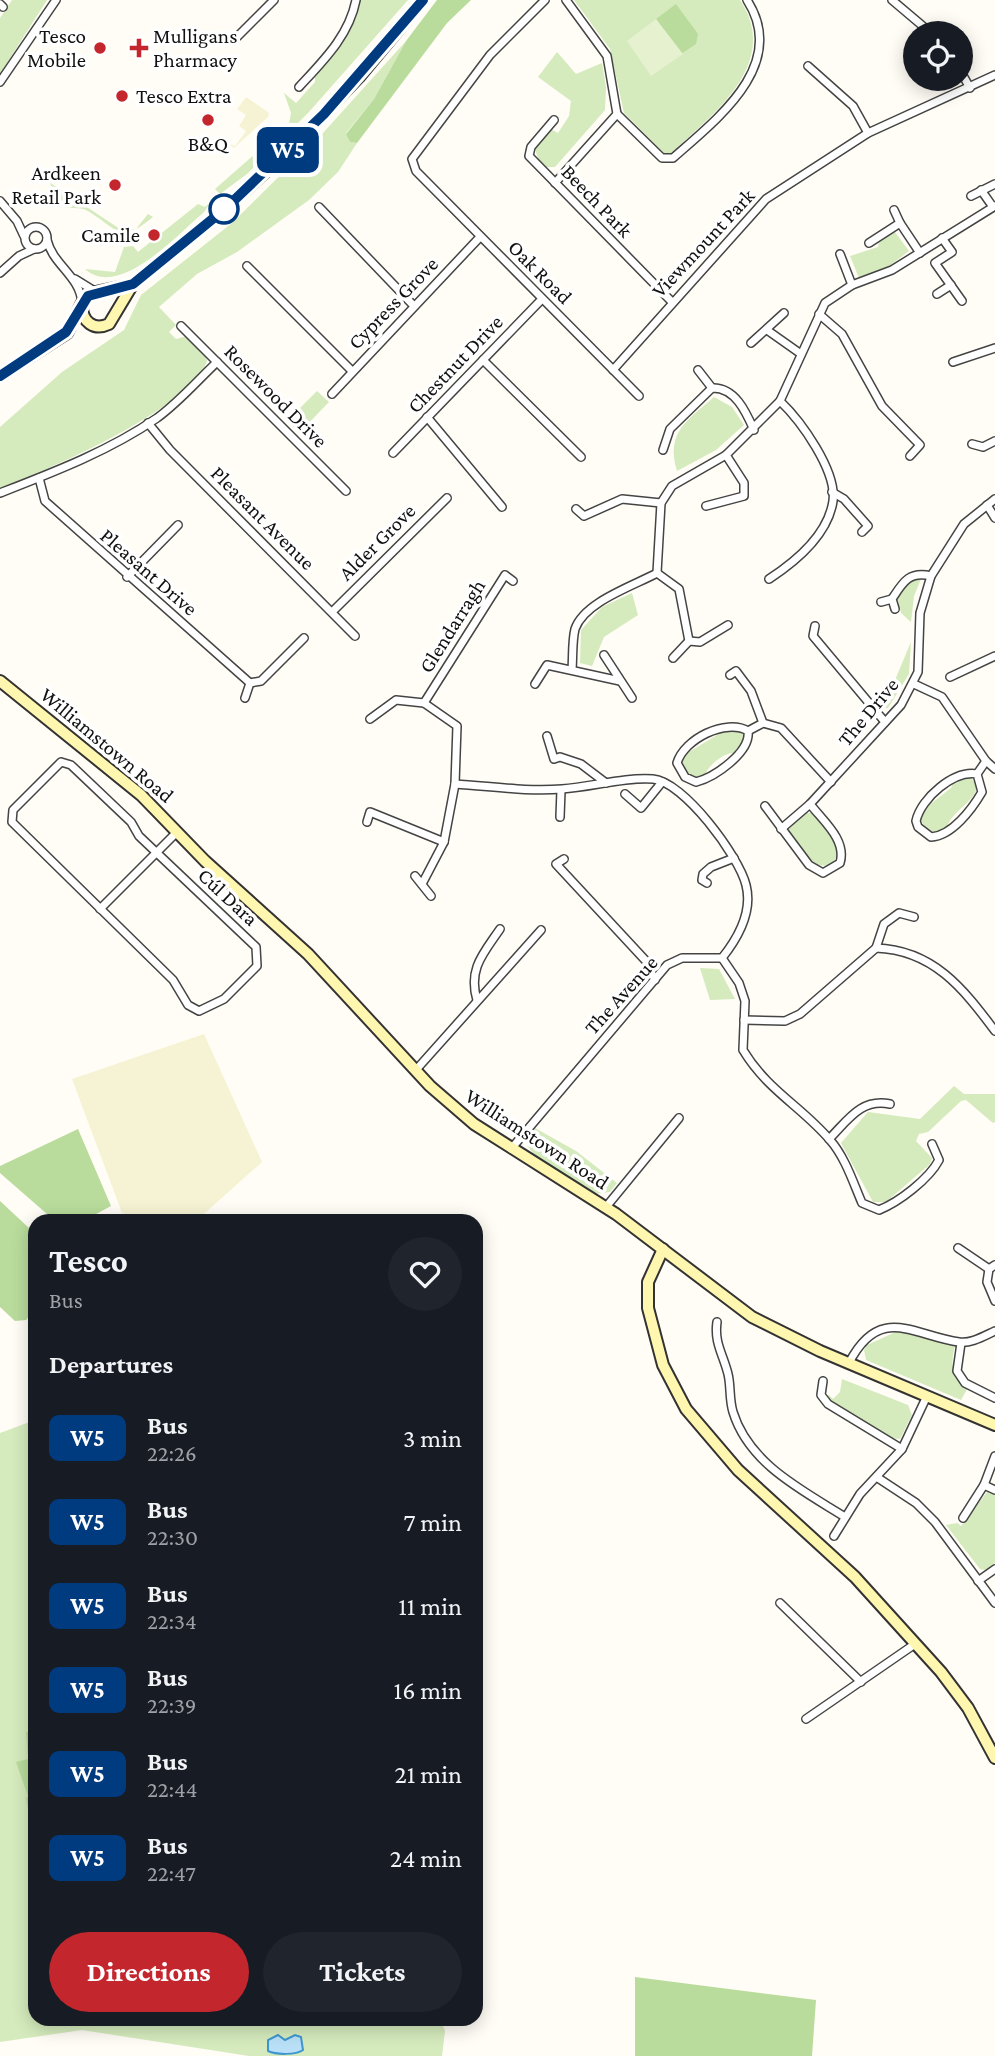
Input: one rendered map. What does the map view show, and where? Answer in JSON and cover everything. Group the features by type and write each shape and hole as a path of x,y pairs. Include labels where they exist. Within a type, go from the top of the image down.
{"street":[{"path":"0,82 56,0"},
{"path":"235,39 274,0"},
{"path":"299,87 330,54 352,19 356,0"},
{"path":"0,376 66,332 109,324 133,284 226,208 286,152 359,76 423,0"},
{"name":"Oak Road","path":"545,0 489,55 412,159 416,172 639,396"},
{"path":"566,0 607,56 617,114 662,158 673,158 734,103 758,59 758,16 747,0"},
{"path":"892,0 917,21"},
{"path":"808,66 853,106 867,133"},
{"name":"Viewmount Park","path":"973,86 995,75"},
{"name":"Viewmount Park","path":"612,370 766,199 867,133 963,91"},
{"path":"555,183 617,114"},
{"name":"Beech Park","path":"554,120 531,147 529,156 672,302"},
{"path":"971,196 995,184"},
{"path":"657,573 661,503 672,486 726,455 754,430 780,401 825,303 852,285 892,270 994,207 982,190"},
{"path":"0,201 17,221 25,239 36,249 54,256"},
{"path":"319,206 414,306"},
{"path":"894,211 920,253"},
{"path":"17,221 44,229 54,256 75,279 114,298 117,312"},
{"path":"869,243 900,223"},
{"path":"19,256 32,227"},
{"name":"Cypress Grove","path":"332,394 351,370 480,237"},
{"path":"942,238 952,251 935,263 962,301"},
{"path":"0,273 19,256 36,249 47,240"},
{"path":"840,254 852,285"},
{"path":"247,266 351,370"},
{"path":"75,279 85,320 99,327"},
{"path":"66,332 88,296 133,284"},
{"path":"937,294 951,285"},
{"name":"Chestnut Drive","path":"393,453 542,299"},
{"path":"751,343 784,313"},
{"path":"820,314 842,334 882,406 920,445 910,456"},
{"name":"Rosewood Drive","path":"181,326 346,491"},
{"path":"767,330 801,354"},
{"path":"953,362 995,348"},
{"path":"483,360 581,457"},
{"path":"0,493 99,452 148,423 187,392 216,362"},
{"path":"698,370 712,388"},
{"path":"663,450 670,429 712,388 719,388 740,402 754,430"},
{"path":"769,579 797,561 818,534 833,501 831,478 797,418 780,401"},
{"path":"427,417 502,507"},
{"name":"Pleasant Avenue","path":"148,423 170,450 355,636"},
{"path":"972,444 983,447 995,441"},
{"path":"982,458 983,447"},
{"path":"706,506 744,496 744,483 726,455"},
{"name":"Pleasant Drive","path":"39,478 45,500 250,683"},
{"path":"832,492 844,499 869,526 862,532"},
{"name":"Alder Grove","path":"332,612 447,498"},
{"path":"576,509 584,516 622,499 661,503"},
{"name":"The Drive","path":"781,829 831,782 886,722 914,684 918,672 920,613 931,576 964,524 995,499"},
{"path":"987,505 995,518"},
{"path":"127,576 178,525"},
{"path":"657,573 679,589 689,641"},
{"path":"572,669 576,628 585,615 599,601 657,573"},
{"path":"881,602 892,599 907,578 922,573 931,576"},
{"name":"Glendarragh","path":"424,703 505,575 513,581"},
{"path":"892,599 895,609"},
{"path":"689,641 700,642 728,625"},
{"path":"813,636 816,626"},
{"path":"802,636 813,636 886,722"},
{"path":"245,698 250,683 261,681 304,638"},
{"path":"673,659 689,641"},
{"path":"604,654 632,698"},
{"path":"950,677 995,656"},
{"path":"535,684 547,665 620,681"},
{"path":"730,676 736,671 751,691 762,723"},
{"name":"Williamstown Road","path":"0,681 103,762 308,954 415,1071 458,1112 511,1149 606,1207 752,1317 849,1363 995,1424"},
{"path":"914,684 942,697 986,761 995,769"},
{"path":"370,719 396,700 424,703 457,726 454,784 443,842 422,884"},
{"path":"748,730 762,723 782,728 831,782"},
{"path":"739,725 748,730 748,743 741,752 706,780 696,782 680,771 677,763 685,748 722,726 739,725"},
{"path":"547,736 554,760 561,757 581,764 606,783"},
{"path":"977,774 986,761"},
{"name":"Cúl Dara","path":"64,762 71,765 131,822 139,836 157,853 256,947 257,966 224,999 207,1009 194,1009 173,980 10,818 13,810 57,765 64,762"},
{"path":"967,772 977,774 982,792 976,802 947,833 931,837 923,833 916,821 922,806 953,777 967,772"},
{"path":"454,784 561,790 655,779 674,788 698,811 734,858 747,886 744,920 738,938 722,958 739,983 745,1001 743,1050 749,1060 782,1098 829,1139 839,1152 862,1203 879,1210 889,1206 934,1170 939,1160 932,1144"},
{"path":"625,794 641,808 662,782"},
{"path":"560,817 561,790"},
{"path":"765,806 815,870 823,873 834,869 842,856 839,840 810,804"},
{"path":"367,822 370,812 443,842"},
{"path":"100,909 177,832"},
{"path":"707,883 702,880 703,874 711,867 734,858"},
{"path":"564,859 556,864 646,961 654,979"},
{"path":"415,876 431,897"},
{"path":"744,1020 785,1020 800,1014 876,948 884,923 899,913 914,917"},
{"path":"477,1000 473,985 474,971 500,929"},
{"path":"415,1071 541,930"},
{"path":"876,948 894,948 926,959 967,994 995,1031"},
{"name":"The Avenue","path":"511,1149 667,965 682,958 722,958"},
{"path":"829,1139 863,1105 878,1102 890,1104"},
{"path":"606,1207 680,1118"},
{"path":"958,1248 992,1267 988,1282 995,1301"},
{"path":"663,1249 648,1282 648,1308 663,1365 686,1409 760,1493 855,1577 956,1690 995,1758"},
{"path":"716,1322 715,1339 728,1374 733,1411 743,1435 762,1460 794,1485 845,1517"},
{"path":"849,1363 856,1350 871,1336 892,1327 909,1327 961,1343 995,1331"},
{"path":"961,1343 957,1371 965,1383 995,1398"},
{"path":"823,1381 821,1395 828,1404 902,1449"},
{"path":"834,1536 860,1494 878,1478 902,1449 927,1396"},
{"path":"962,1518 984,1485 995,1456"},
{"path":"878,1478 916,1503 935,1522 995,1603"},
{"path":"984,1485 995,1490"},
{"path":"978,1581 995,1569"},
{"path":"780,1603 861,1682"},
{"path":"806,1719 915,1644"}],"shaded area":[{"path":"246,97 268,112 269,116 234,148 227,143 235,146 246,131 239,126 246,115 237,109"},
{"path":"204,1034 262,1162 204,1214 122,1213 72,1079"}],"green space":[{"path":"12,0 47,0 0,74 0,18"},
{"path":"360,0 408,0 308,113 247,174 220,194 215,189 289,124 291,113 284,93 296,103 315,82 315,75 353,25"},
{"path":"437,0 471,0 447,23 357,143 350,142 346,134 374,99 406,41"},
{"path":"574,0 740,0 751,23 753,45 748,66 737,86 722,104 671,153 664,153 624,113 610,49"},
{"path":"676,4 698,34 696,44 681,54 656,19"},
{"path":"656,19 683,54 651,76 627,41"},
{"path":"406,41 374,99 346,133 350,142 357,143 338,172 309,200 237,252 197,274 159,307 176,325 169,332 176,339 187,336 205,355 207,361 196,379 175,398 115,436 50,468 0,488 0,427 62,372 124,330 141,295 232,223 323,133"},
{"path":"557,52 576,74 602,63 606,87 605,110 555,167 546,167 539,161 535,149 551,129 558,133 569,116 571,101 538,77"},
{"path":"49,182 123,231 135,229 125,232 118,231 86,210 64,207"},
{"path":"210,203 204,212 164,248 131,270 114,276 99,276 85,269 115,272 124,247 133,246 138,252 198,204 205,207"},
{"path":"148,214 153,217 141,226 136,228"},
{"path":"895,232 909,251 888,267 859,278 850,256 878,247 879,242"},
{"path":"317,391 329,402 299,433 287,421"},
{"path":"714,397 732,407 744,425 716,450 677,471 674,446 681,428"},
{"path":"911,578 921,579 914,596 911,622 901,613 897,597"},
{"path":"632,593 638,615 604,637 592,666 580,663 581,630 602,607"},
{"path":"911,642 909,674 888,708 883,708 873,697 895,680"},
{"path":"727,729 742,731 744,739 733,753 721,757 706,773 696,778 688,775 681,761 684,755"},
{"path":"969,776 978,786 975,793 946,829 935,833 925,827 920,819 928,806 951,788 953,783"},
{"path":"806,813 812,813 834,840 838,855 830,866 815,865 789,834 789,828"},
{"path":"700,968 719,969 735,999 710,1000"},
{"path":"954,1086 964,1094 995,1094 995,1122 966,1100 961,1101 928,1132 919,1134 916,1141 932,1158 930,1164 886,1202 873,1202 841,1143 868,1112 920,1119"},
{"path":"535,1128 576,1151 617,1183 610,1192 595,1194 537,1159 527,1145"},
{"path":"78,1129 111,1206 96,1214 47,1214 0,1173 0,1166"},
{"path":"0,1201 28,1227 28,1318 15,1321 0,1307"},
{"path":"900,1330 955,1346 954,1369 967,1389 961,1400 866,1360 864,1350 867,1345"},
{"path":"842,1379 908,1405 912,1415 900,1439 891,1438 831,1403 825,1396 829,1395 833,1399 840,1392"},
{"path":"28,1423 28,2026 443,2026 442,2056 249,2056 82,2030 0,2042 0,1433"},
{"path":"987,1492 995,1495 995,1563 985,1570 980,1569 946,1525 957,1523 961,1526"},
{"path":"28,1759 28,1796 16,1762"},
{"path":"635,1977 816,2000 812,2056 635,2056"}],"water":[{"path":"278,2035 285,2040 295,2035 301,2037 303,2050 286,2054 268,2051 268,2040"}],"bus line":[{"name":"W5","path":"0,376 66,332 77,318 84,299 92,293 114,291 133,284 226,208 324,114 423,0"}],"place":[{"name":"Tesco Mobile","path":"100,48"},
{"name":"Mulligans Pharmacy","path":"139,48"},
{"name":"Tesco Extra","path":"122,96"},
{"name":"B&Q","path":"208,120"},
{"name":"Ardkeen Retail Park","path":"115,185"},
{"name":"Camile","path":"154,235"}]}
